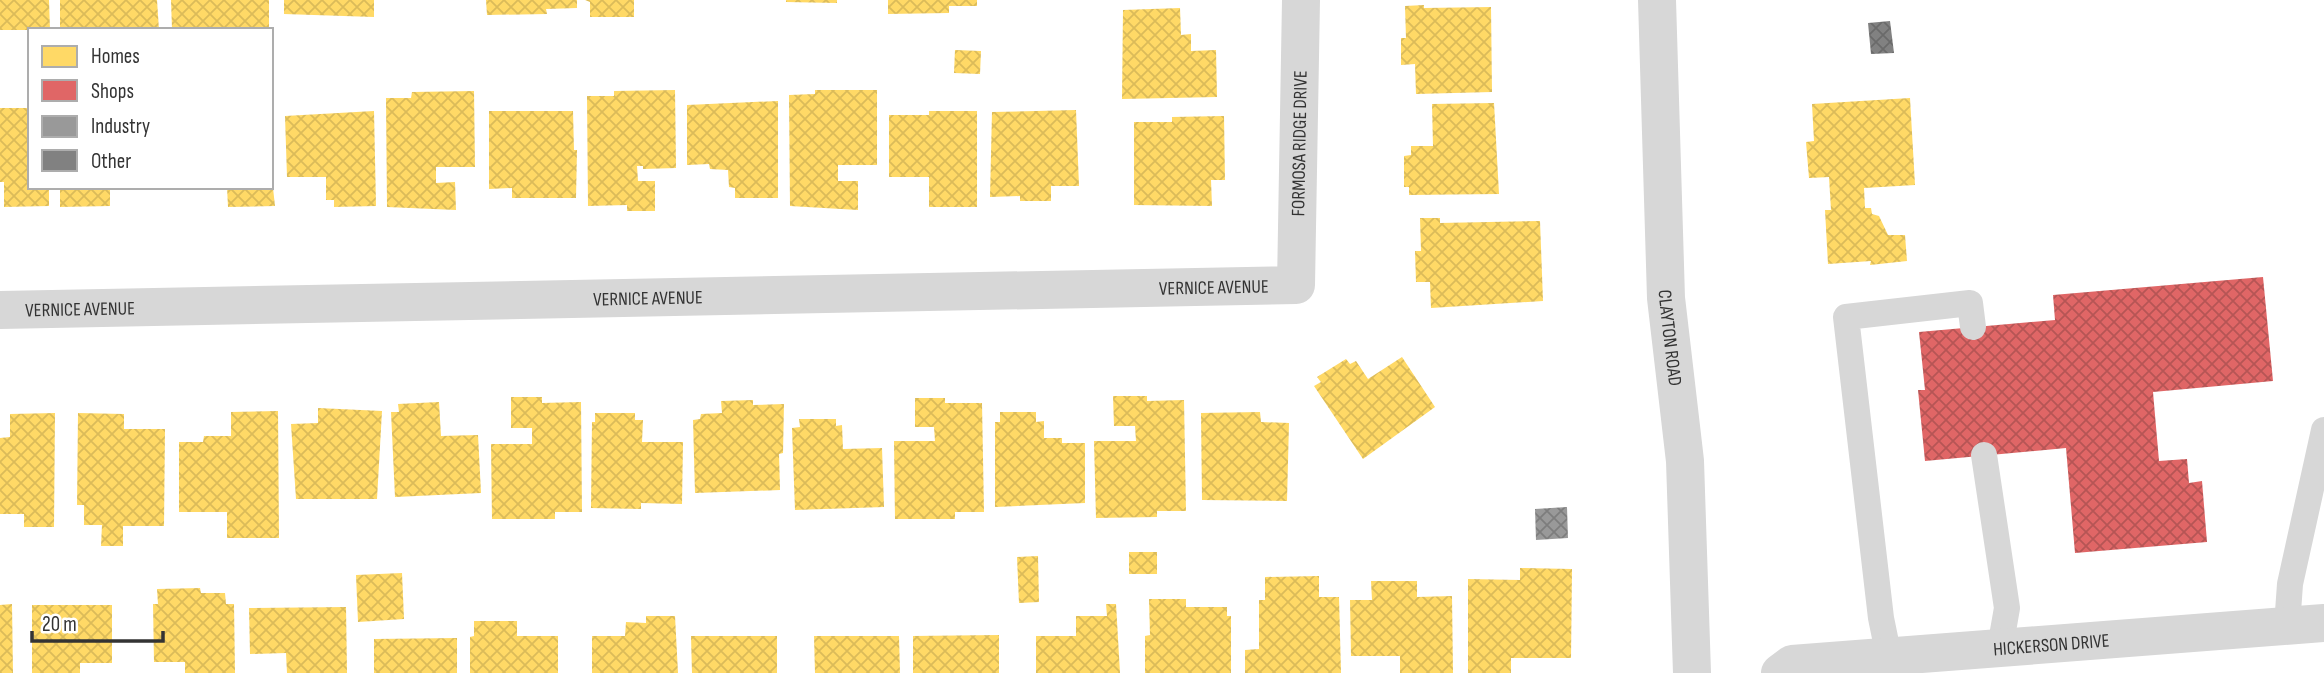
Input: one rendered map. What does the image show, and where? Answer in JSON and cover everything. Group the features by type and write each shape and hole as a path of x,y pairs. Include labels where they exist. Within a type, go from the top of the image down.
{"street":[{"name":"FORMOSA RIDGE DRIVE","path":"1296,285 1301,0"},
{"name":"CLAYTON ROAD","path":"1657,0 1666,298 1685,461 1692,673"},
{"name":"VERNICE AVENUE","path":"0,310 1296,285"},
{"name":"HICKERSON DRIVE","path":"1780,673 1792,664 2306,624"}],"lane":[{"path":"1889,657 1881,618 1846,317 1970,303 1973,327"},
{"path":"2306,624 2290,584 2324,430"},
{"path":"1984,455 2007,608 2000,648"}],"building: Homes":[{"path":"0,0 49,0 50,28 0,30"},
{"path":"60,0 157,0 159,28 60,28"},
{"path":"171,0 269,0 269,28 172,28"},
{"path":"284,0 374,0 374,17 284,14"},
{"path":"486,0 577,0 577,8 546,9 547,14 487,15"},
{"path":"585,0 634,0 634,17 590,17 590,2"},
{"path":"837,0 837,3 786,2"},
{"path":"888,0 977,0 977,6 949,6 949,13 888,14"},
{"path":"1424,5 1424,8 1491,7 1492,92 1416,94 1415,64 1401,65 1401,38 1406,38 1405,6"},
{"path":"1180,8 1181,35 1191,34 1191,51 1216,50 1217,97 1122,99 1123,10"},
{"path":"955,50 981,51 980,74 954,73"},
{"path":"675,90 676,168 643,169 643,166 637,166 638,181 655,181 655,211 627,211 627,205 588,206 587,96 614,96 614,91"},
{"path":"815,90 877,90 877,165 838,165 838,181 858,181 858,210 790,206 789,95 815,94"},
{"path":"474,91 475,167 436,167 436,183 455,182 456,210 387,207 386,98 411,98 412,92"},
{"path":"1910,98 1915,185 1864,188 1865,208 1871,208 1872,214 1879,216 1888,235 1905,235 1907,261 1870,265 1871,261 1828,264 1825,210 1831,210 1829,177 1809,178 1806,142 1814,141 1812,104"},
{"path":"778,101 778,198 735,198 735,188 729,187 728,170 710,169 709,164 687,165 687,105"},
{"path":"1494,103 1499,194 1409,195 1409,187 1404,187 1404,156 1411,155 1411,146 1433,146 1432,104"},
{"path":"0,108 28,108 28,189 49,189 49,206 4,207 4,182 0,182"},
{"path":"1076,110 1079,186 1051,186 1051,201 1020,201 1020,196 990,197 992,112"},
{"path":"374,111 376,206 334,207 334,200 326,200 326,177 287,177 285,116"},
{"path":"489,111 573,111 574,150 577,150 576,198 512,198 512,188 489,189"},
{"path":"929,111 977,111 977,207 929,207 929,177 889,177 889,115 929,115"},
{"path":"1224,116 1225,180 1211,180 1212,206 1134,205 1134,122 1172,122 1172,117"},
{"path":"273,188 275,206 228,207 227,189"},
{"path":"60,189 110,189 110,206 60,207"},
{"path":"1420,218 1440,218 1440,223 1540,221 1543,301 1431,308 1430,282 1416,282 1415,251 1421,251"},
{"path":"1402,357 1435,407 1363,459 1314,386 1321,382 1317,377 1346,359 1350,364 1356,361 1368,379"},
{"path":"1113,396 1147,396 1147,401 1184,400 1186,511 1157,511 1157,517 1096,518 1094,441 1136,441 1135,426 1114,426"},
{"path":"511,397 542,397 542,403 581,402 582,512 555,512 555,519 492,519 491,444 532,444 532,428 511,428"},
{"path":"915,398 945,398 945,403 982,403 984,512 955,512 955,519 895,519 894,441 935,441 934,427 915,427"},
{"path":"753,400 753,405 784,404 783,453 779,454 780,490 695,493 693,420 700,419 701,414 722,413 721,401"},
{"path":"439,402 441,436 478,435 481,493 395,497 391,412 399,412 398,404"},
{"path":"318,408 382,411 377,499 296,499 291,424 318,423"},
{"path":"278,411 279,538 227,538 227,512 179,512 179,442 203,442 204,436 231,436 231,412"},
{"path":"1000,412 1036,412 1036,422 1044,421 1044,438 1062,438 1062,443 1085,443 1085,503 995,507 995,422 1000,422"},
{"path":"1260,412 1261,422 1289,423 1287,501 1202,500 1201,413"},
{"path":"55,413 54,527 24,527 24,514 0,514 0,438 10,437 10,414"},
{"path":"78,413 124,414 124,429 165,429 164,526 123,526 123,546 101,546 102,525 84,525 84,505 77,505"},
{"path":"595,413 635,413 635,420 643,420 642,442 683,442 682,504 641,503 641,509 591,508 592,422 595,422"},
{"path":"799,419 836,419 836,426 842,425 843,449 882,448 884,507 795,510 792,428 800,427"},
{"path":"1129,552 1157,552 1157,574 1129,574"},
{"path":"1038,556 1039,602 1019,603 1017,557"},
{"path":"1520,568 1572,569 1571,658 1511,658 1511,673 1468,673 1468,579 1520,580"},
{"path":"402,573 404,619 358,622 356,575"},
{"path":"1319,576 1319,597 1339,597 1341,673 1245,673 1245,650 1259,649 1259,600 1265,600 1265,577"},
{"path":"1371,581 1417,581 1417,597 1452,596 1453,673 1400,673 1400,656 1351,656 1350,600 1372,600"},
{"path":"200,588 201,593 225,593 226,604 234,604 235,673 185,673 185,662 154,662 153,604 158,604 157,589"},
{"path":"1149,599 1186,599 1186,607 1227,607 1227,616 1231,616 1231,673 1145,673 1145,636 1150,635"},
{"path":"12,604 13,673 0,673 0,605"},
{"path":"1106,604 1116,604 1120,673 1036,673 1036,636 1076,636 1076,616 1107,616"},
{"path":"32,605 112,605 112,663 80,663 80,673 32,673"},
{"path":"346,607 347,673 287,673 286,653 250,654 249,608"},
{"path":"646,616 675,616 678,673 592,673 592,636 625,636 626,622 646,623"},
{"path":"474,621 517,621 517,636 558,636 558,673 470,673 470,637 474,636"},
{"path":"999,635 999,673 913,673 913,636"},
{"path":"691,636 777,636 777,673 692,673"},
{"path":"814,636 899,636 900,673 815,673"},
{"path":"457,638 457,673 374,673 374,639"}],"building: Shops":[{"path":"2263,277 2273,381 2153,392 2159,461 2187,459 2189,483 2202,481 2207,542 2075,553 2066,448 1925,461 1918,390 1925,390 1919,332 2055,320 2053,295"}],"building: Industry":[{"path":"1567,507 1568,538 1536,540 1535,509"}],"building: Other":[{"path":"1890,21 1894,53 1871,54 1868,23"}]}
